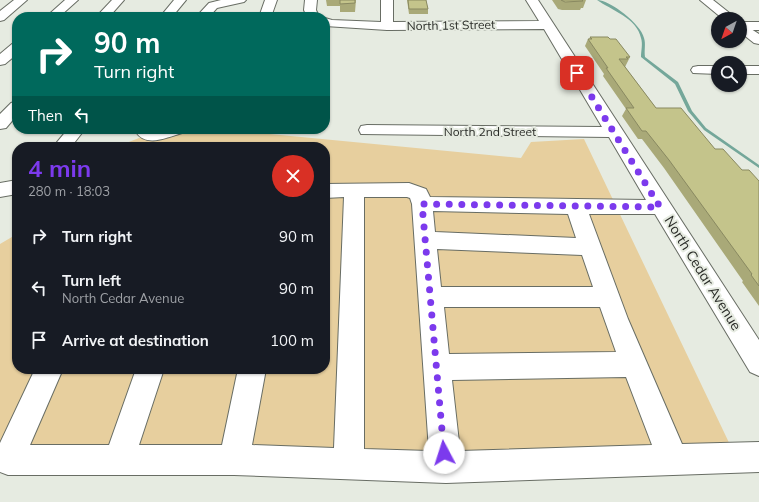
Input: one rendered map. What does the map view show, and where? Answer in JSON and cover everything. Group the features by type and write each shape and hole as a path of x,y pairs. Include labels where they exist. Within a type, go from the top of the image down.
{"main road":[{"path":"0,17 22,0"},
{"path":"58,12 72,0"},
{"path":"107,12 118,0"},
{"path":"170,12 180,0"},
{"path":"235,11 240,0"},
{"path":"207,12 213,5 240,0"},
{"path":"267,12 271,0"},
{"path":"311,0 311,12"},
{"path":"387,0 387,26"},
{"name":"North Cedar Avenue","path":"532,0 660,207 759,363"},
{"path":"706,0 722,12"},
{"name":"North 1st Street","path":"330,24 387,26 547,24"},
{"path":"747,26 759,26"},
{"path":"747,31 759,40"},
{"path":"0,61 12,51"},
{"path":"698,70 711,70"},
{"path":"747,70 759,70"},
{"path":"0,124 12,111"},
{"name":"North 2nd Street","path":"367,130 614,132"},
{"path":"66,142 73,134"},
{"path":"151,134 155,136 161,134"},
{"path":"0,190 12,188"},
{"path":"330,190 409,190 419,194 422,204 446,467"},
{"path":"349,464 354,191"},
{"path":"422,204 660,207"},
{"path":"576,207 608,297 673,460"},
{"path":"425,240 591,247"},
{"path":"430,297 608,297"},
{"path":"437,367 635,364"},
{"path":"47,374 4,461 234,460 446,467 759,458"},
{"path":"119,460 148,374"},
{"path":"234,460 251,374"}],"shaded area":[{"path":"149,134 270,134 521,158 531,142 584,139 733,451 0,463 0,244 12,237 12,374 330,374 330,142 129,142"}],"building":[{"path":"340,0 355,0 355,3 340,4"},
{"path":"408,0 426,0 428,9 409,9"},
{"path":"561,0 582,0 583,1 565,2"},
{"path":"590,37 608,37 610,39 616,39 630,57 626,57 628,59 619,59 656,108 681,108 715,149 723,149 742,170 749,170 759,181 759,286 751,275 752,274 669,160 646,131 642,131 626,108 634,108 588,39 592,39"}],"waterway":[{"path":"598,0 623,14 639,29 643,38 643,57 677,83 690,111 705,129 759,167"}],"route":[{"path":"444,453 422,204 660,207 577,73"}]}
